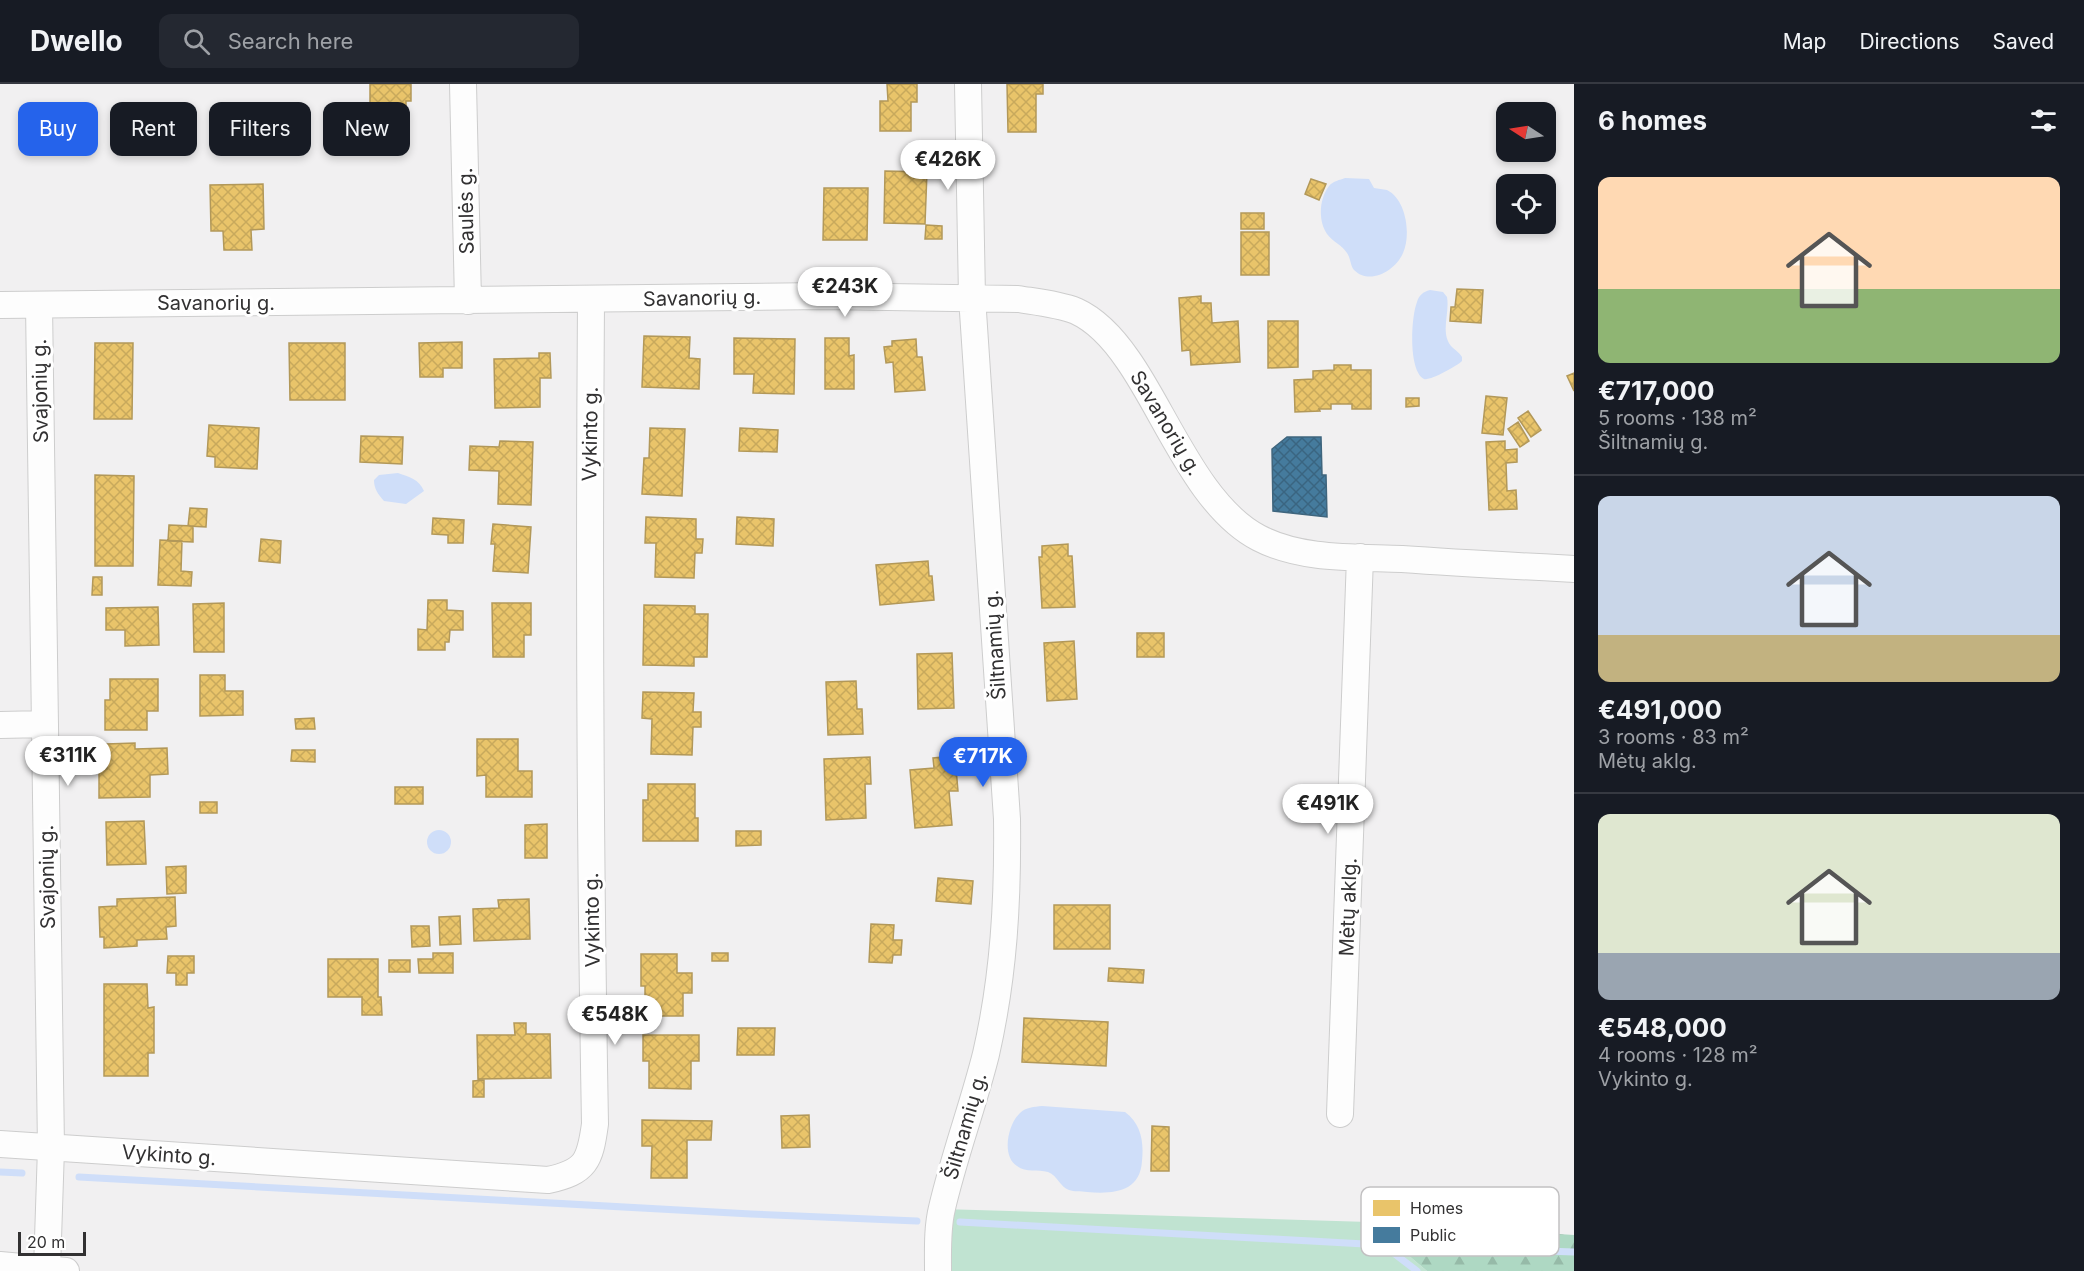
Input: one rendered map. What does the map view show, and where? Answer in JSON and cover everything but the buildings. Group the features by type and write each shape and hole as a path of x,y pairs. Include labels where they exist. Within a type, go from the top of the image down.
{"street":[{"name":"Saulės g.","path":"463,84 468,301"},
{"name":"Šiltnamių g.","path":"938,1271 938,1243 942,1209 971,1110 990,1032 1005,942 1007,887 1007,819 972,297 968,84"},
{"name":"Savanorių g.","path":"0,305 823,296 1018,298 1049,303 1077,311 1101,328 1118,346 1137,373 1207,492 1230,517 1258,538 1293,550 1360,557 1574,569"},
{"name":"Vykinto g.","path":"0,1144 548,1180 569,1175 584,1164 592,1149 595,1124 590,820 591,300"},
{"name":"Svajonių g.","path":"39,304 51,1148 57,1270"},
{"name":"Mėtų aklg.","path":"1340,1114 1360,557"},
{"path":"0,725 45,724"},
{"path":"0,1266 57,1270"}],"green space":[{"path":"942,1209 1361,1222 1361,1256 1409,1256 1427,1271 938,1271"},
{"path":"1559,1234 1574,1235 1574,1271 1427,1271 1409,1256 1559,1256"}],"water":[{"path":"1345,178 1369,179 1374,188 1387,190 1394,195 1403,210 1407,237 1403,253 1395,265 1382,274 1360,275 1354,270 1347,253 1329,237 1324,229 1321,217 1323,197 1331,184"},
{"path":"1430,290 1443,292 1447,297 1446,335 1451,346 1462,357 1462,361 1437,376 1424,379 1415,366 1412,331 1418,300 1422,294"},
{"path":"398,473 416,481 424,491 406,504 384,501 375,486 374,480 379,475"},
{"path":"439,830 448,833 451,842 448,851 439,854 430,851 427,842 430,833"},
{"path":"1042,1106 1125,1112 1135,1122 1142,1140 1142,1161 1136,1180 1115,1192 1073,1191 1066,1189 1048,1172 1017,1166 1009,1155 1008,1148 1012,1125 1022,1111"}],"waterway":[{"path":"0,1172 22,1173"},
{"path":"79,1177 917,1221"},
{"path":"960,1222 1361,1244"},
{"path":"1559,1251 1574,1252"},
{"path":"1397,1256 1417,1271"}]}
